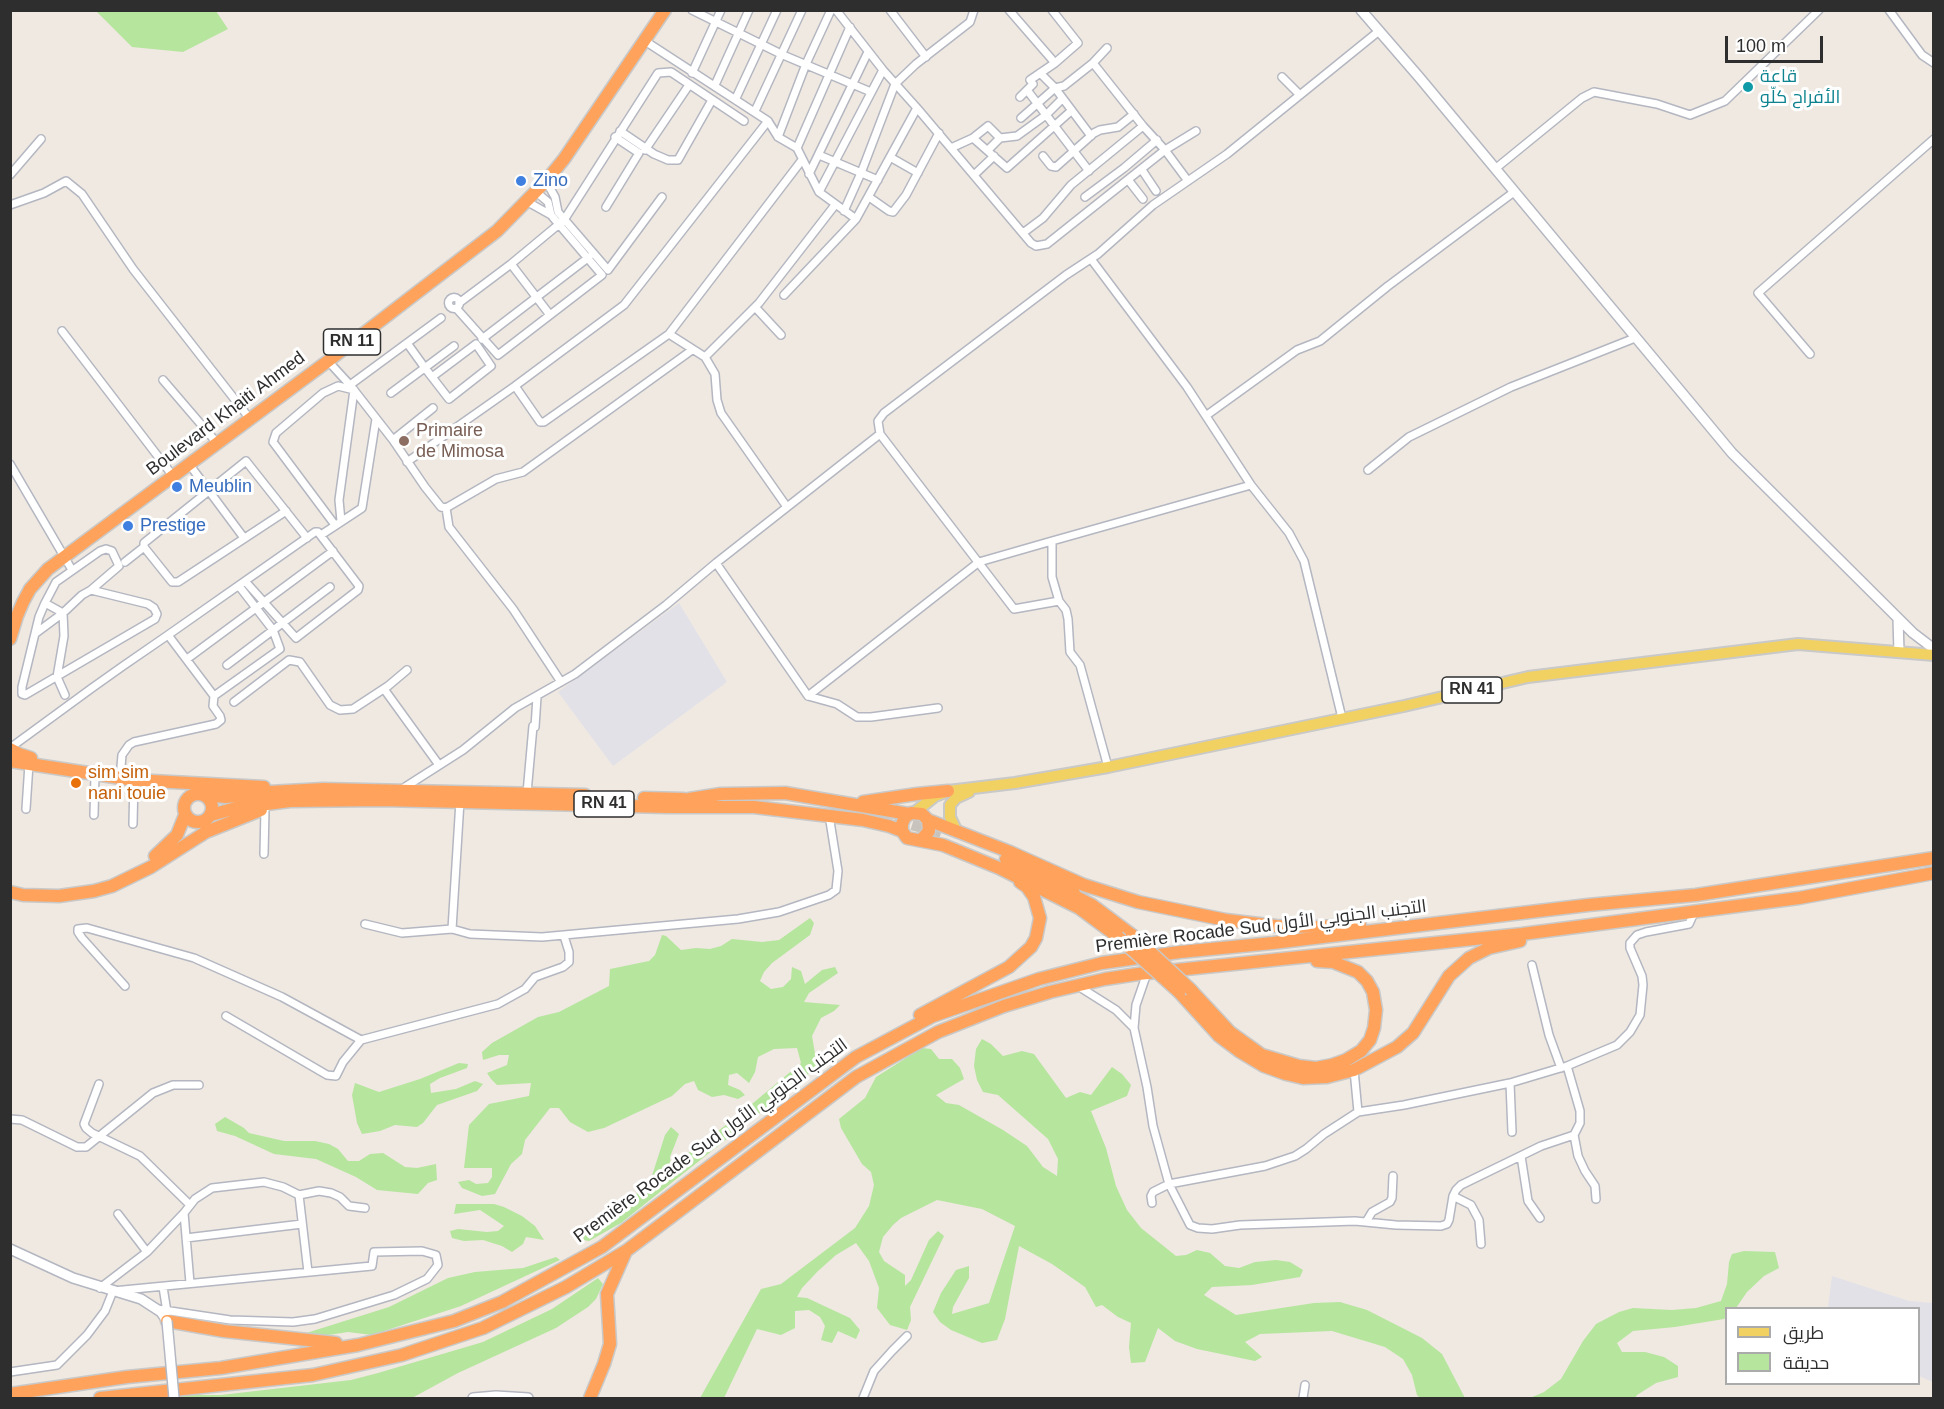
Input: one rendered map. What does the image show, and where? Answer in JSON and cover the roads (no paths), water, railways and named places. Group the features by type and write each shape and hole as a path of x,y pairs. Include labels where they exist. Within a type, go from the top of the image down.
{"highway":[{"name":"Boulevard Khaiti Ahmed","path":"10,639 17,616 30,589 48,569 328,361 497,231 535,190 546,182 564,159 665,10"},
{"path":"10,748 49,766"},
{"name":"RN 41","path":"10,761 134,780 323,789 689,799 721,794 773,792 912,813"},
{"path":"151,867 211,815 213,806 206,795 192,795 185,790 160,782"},
{"name":"RN 41","path":"206,795 226,797 323,789"},
{"name":"RN 41","path":"853,804 948,791"},
{"path":"10,884 39,889 62,889 114,877 150,860 177,835 185,814 184,806 192,795"},
{"path":"689,799 780,801 845,809 894,819"},
{"name":"RN 41","path":"211,815 236,808 290,801 460,801 754,807 829,815 883,824 902,831"},
{"path":"10,892 59,896 112,886 151,867 206,832 230,821 265,809 303,801"},
{"path":"1092,905 1018,870 940,838 922,814 912,813 902,824 902,831 907,838 949,847 999,868 1079,908 1185,991 1246,1045 1262,1055 1299,1066 1316,1068 1346,1060 1361,1051 1370,1040 1376,1010 1373,992 1358,972 1345,965 1315,962 1199,967"},
{"path":"185,814 192,821 200,823"},
{"path":"928,821 1010,852 1069,879 1138,902"},
{"path":"919,840 927,835 928,821"},
{"path":"942,833 1049,876 1138,902 1226,921 1317,927 1588,906"},
{"name":"Première Rocade Sud التجنب الجنوبي الأول","path":"10,1394 127,1377 221,1368 358,1345 454,1321 502,1302 602,1247 856,1057 924,1020 1039,979 1102,963 1180,952 1696,895 1934,858"},
{"path":"1014,862 1073,892 1132,935 1185,991 1220,1036 1239,1052 1264,1066 1303,1078 1327,1077 1354,1070 1397,1047 1413,1033 1449,976 1469,958 1489,948 1626,920"},
{"path":"856,1057 903,1024 1009,967 1031,947 1039,929 1040,918 1037,906 1027,887 999,868"},
{"name":"Première Rocade Sud التجنب الجنوبي الأول","path":"99,1398 313,1375 402,1355 483,1328 566,1287 626,1251 856,1077 938,1032 1004,1006 1078,986 1147,973 1522,934 1799,898 1934,873"},
{"path":"590,1398 604,1364 609,1344 607,1294 626,1251"},
{"path":"590,1272 600,1271 605,1274 610,1286"},
{"path":"163,1313 306,1341 358,1345"}],"main road":[{"name":"RN 41","path":"1015,783 1108,767 1528,677 1798,644 1934,655"},
{"path":"928,821 931,806 938,799 947,795 1003,787 1015,783"},
{"path":"912,813 935,796 948,791 1015,783"},
{"path":"956,830 950,817 950,805 956,798 972,791"}],"street":[{"path":"692,10 761,44 871,92"},
{"path":"693,73 722,10"},
{"path":"715,85 749,10"},
{"path":"736,98 777,10"},
{"path":"755,111 802,10"},
{"path":"778,137 806,64 831,10"},
{"path":"836,10 883,70 1033,245 1045,246 1165,150 1196,131"},
{"path":"890,10 926,57"},
{"path":"844,211 895,84 970,22 974,10"},
{"path":"1009,10 1054,63"},
{"path":"1020,97 1040,73 1078,44 1052,10"},
{"path":"1361,10 1419,76 1732,453 1898,618 1934,649"},
{"path":"1495,169 1582,98 1594,92 1657,104 1690,115 1725,101 1819,10"},
{"path":"1889,10 1922,55 1934,63"},
{"path":"797,148 850,27"},
{"path":"1059,601 1014,609 880,434 878,421 884,413 1090,259 1153,205 1227,154 1378,31"},
{"path":"645,41 736,98 768,121 778,137 797,148 819,192 856,219"},
{"path":"1021,118 1055,88 1064,86 1094,63 1107,48"},
{"path":"809,174 868,52"},
{"path":"1094,63 1188,181"},
{"path":"819,192 883,70"},
{"path":"535,190 548,202 555,214 561,222 589,257 602,275 498,355 482,339 458,305 561,222 658,73 671,72 744,121"},
{"path":"1040,73 1055,88 1091,136"},
{"path":"1282,77 1300,95"},
{"path":"606,207 639,153 648,149 689,85"},
{"path":"1027,90 1089,171"},
{"path":"988,150 1000,138 1017,136 1046,115 1062,99"},
{"path":"618,134 668,160 678,160 712,100"},
{"path":"784,295 856,219 917,108"},
{"path":"973,138 1007,168 1071,111"},
{"path":"1043,156 1052,166 1056,167 1097,131 1122,125 1134,114"},
{"path":"407,462 624,305 768,121"},
{"path":"1122,125 1131,136"},
{"path":"951,148 973,138 988,126 1000,138"},
{"path":"1023,233 1043,218 1071,185 1143,126"},
{"path":"869,197 893,212 906,195 939,133"},
{"path":"618,134 639,153"},
{"path":"10,175 41,139"},
{"path":"1810,354 1758,293 1934,139"},
{"path":"1085,197 1157,140"},
{"path":"819,155 878,180"},
{"path":"974,175 994,156"},
{"path":"890,157 918,173"},
{"path":"514,386 540,422 544,422 669,334 802,160"},
{"path":"1142,170 1156,190"},
{"path":"1129,180 1143,199"},
{"path":"10,205 44,193 66,181 82,194 133,268 250,418"},
{"path":"546,182 555,197 555,214"},
{"path":"1207,415 1297,350 1320,341 1388,286 1514,192"},
{"path":"561,222 608,270 662,197"},
{"path":"526,201 555,214"},
{"path":"705,357 755,307 835,204"},
{"path":"482,339 589,257"},
{"path":"1090,259 1124,301 1207,415 1251,484 1289,532 1304,561 1341,718"},
{"path":"511,264 550,315"},
{"path":"755,307 780,335"},
{"path":"338,523 353,388 441,318"},
{"path":"62,331 173,476"},
{"path":"669,334 705,357 715,374 717,399 721,413 787,507"},
{"path":"1368,470 1409,437 1511,387 1635,338"},
{"path":"407,343 432,377 449,399 491,366 476,344 432,377"},
{"path":"391,393 454,346"},
{"path":"328,361 353,388 441,507 446,508 496,479 523,472 692,350"},
{"path":"163,380 217,443"},
{"path":"338,523 273,442 276,433 323,393 338,386 353,388"},
{"path":"393,440 433,408"},
{"path":"321,535 362,508 376,419"},
{"path":"398,792 463,750 515,708 561,682 666,605 716,562 880,434"},
{"path":"125,562 144,547 144,543 246,461 307,538"},
{"path":"10,464 72,570"},
{"path":"189,464 244,538"},
{"path":"808,696 979,562 1251,484"},
{"path":"446,508 449,527 513,609 561,682"},
{"path":"144,547 175,583 286,511"},
{"path":"10,748 168,635 242,583 307,538 315,532 321,535 359,584 358,590 296,638 264,602 242,583"},
{"path":"1052,541 1052,577 1059,601 1066,610 1070,652 1080,664 1108,767"},
{"path":"36,633 118,566 112,551 106,549 56,582 39,617 22,694 29,693 57,677 155,619 158,614 148,604 91,590"},
{"path":"187,659 333,551"},
{"path":"716,562 808,696 837,704 857,717 938,708"},
{"path":"214,696 279,651 280,647 273,630 242,583"},
{"path":"226,665 330,587"},
{"path":"45,603 63,613"},
{"path":"63,613 64,636 57,677 65,695"},
{"path":"1898,618 1899,652"},
{"path":"120,778 122,755 134,742 219,722 221,717 213,706 214,696 168,635"},
{"path":"234,702 289,660 300,662 330,705 340,710 353,709 384,689 407,670"},
{"path":"384,689 440,765"},
{"path":"527,794 537,697"},
{"path":"26,809 29,764"},
{"path":"94,815 95,774"},
{"path":"133,824 134,780"},
{"path":"452,930 460,801"},
{"path":"264,854 265,809"},
{"path":"365,924 402,933 452,930 470,934 564,936 755,917 779,912 829,895 837,886 838,875 829,815"},
{"path":"1152,1203 1153,1192 1169,1184 1282,1161 1306,1149 1358,1112 1510,1083 1564,1067 1617,1045 1630,1032 1640,1015 1643,985 1642,976 1630,948 1633,939 1646,932 1689,924 1695,911"},
{"path":"125,986 82,938 78,929 87,928 194,958 282,998 361,1040"},
{"path":"226,1016 332,1077 336,1076 343,1062 361,1040 498,1004 525,989 535,977 563,967 569,962 569,952 564,936"},
{"path":"1532,965 1549,1035 1564,1067 1580,1111 1580,1123 1574,1135 1578,1156 1595,1186 1596,1199"},
{"path":"1147,973 1136,1005 1134,1028 1153,1126 1169,1184 1190,1225 1198,1228 1278,1223 1366,1222 1441,1226 1447,1224 1449,1220 1450,1204 1456,1190 1461,1185 1554,1140 1574,1135"},
{"path":"1078,986 1116,1010 1134,1028"},
{"path":"1354,1070 1358,1112"},
{"path":"1510,1083 1512,1132"},
{"path":"99,1084 84,1124 86,1128 140,1156 190,1205"},
{"path":"10,1119 22,1120 77,1147 86,1147 153,1093 173,1085 199,1084"},
{"path":"1521,1156 1528,1201 1540,1218"},
{"path":"1366,1222 1372,1212 1390,1202 1393,1176"},
{"path":"100,1288 147,1252 195,1199 212,1188 264,1182 283,1187 299,1195 319,1191 331,1193 340,1197 349,1206 365,1208"},
{"path":"299,1195 308,1272"},
{"path":"1453,1196 1471,1205 1479,1220 1481,1244"},
{"path":"184,1213 190,1283"},
{"path":"118,1214 147,1252"},
{"path":"186,1238 302,1224"},
{"path":"10,1249 73,1278 100,1288 141,1299 163,1313 230,1320 293,1322 315,1319 394,1295 427,1279 438,1265 436,1254 422,1251 374,1252 372,1266 113,1291"},
{"path":"163,1287 163,1313 174,1398"},
{"path":"10,1372 57,1365 87,1335 105,1311 113,1291"},
{"path":"863,1398 874,1371 907,1336"},
{"path":"1303,1398 1305,1385"},
{"path":"474,1398 528,1398"}],"tunnel":[{"path":"895,819 942,833"}],"place":[{"name":"قاعة الأفراح كلّو","path":"1748,87"},
{"name":"Zino","path":"521,181"},
{"name":"Primaire de Mimosa","path":"404,441"},
{"name":"Meublin","path":"177,487"},
{"name":"Prestige","path":"128,526"},
{"name":"sim sim nani touie","path":"76,783"}]}
